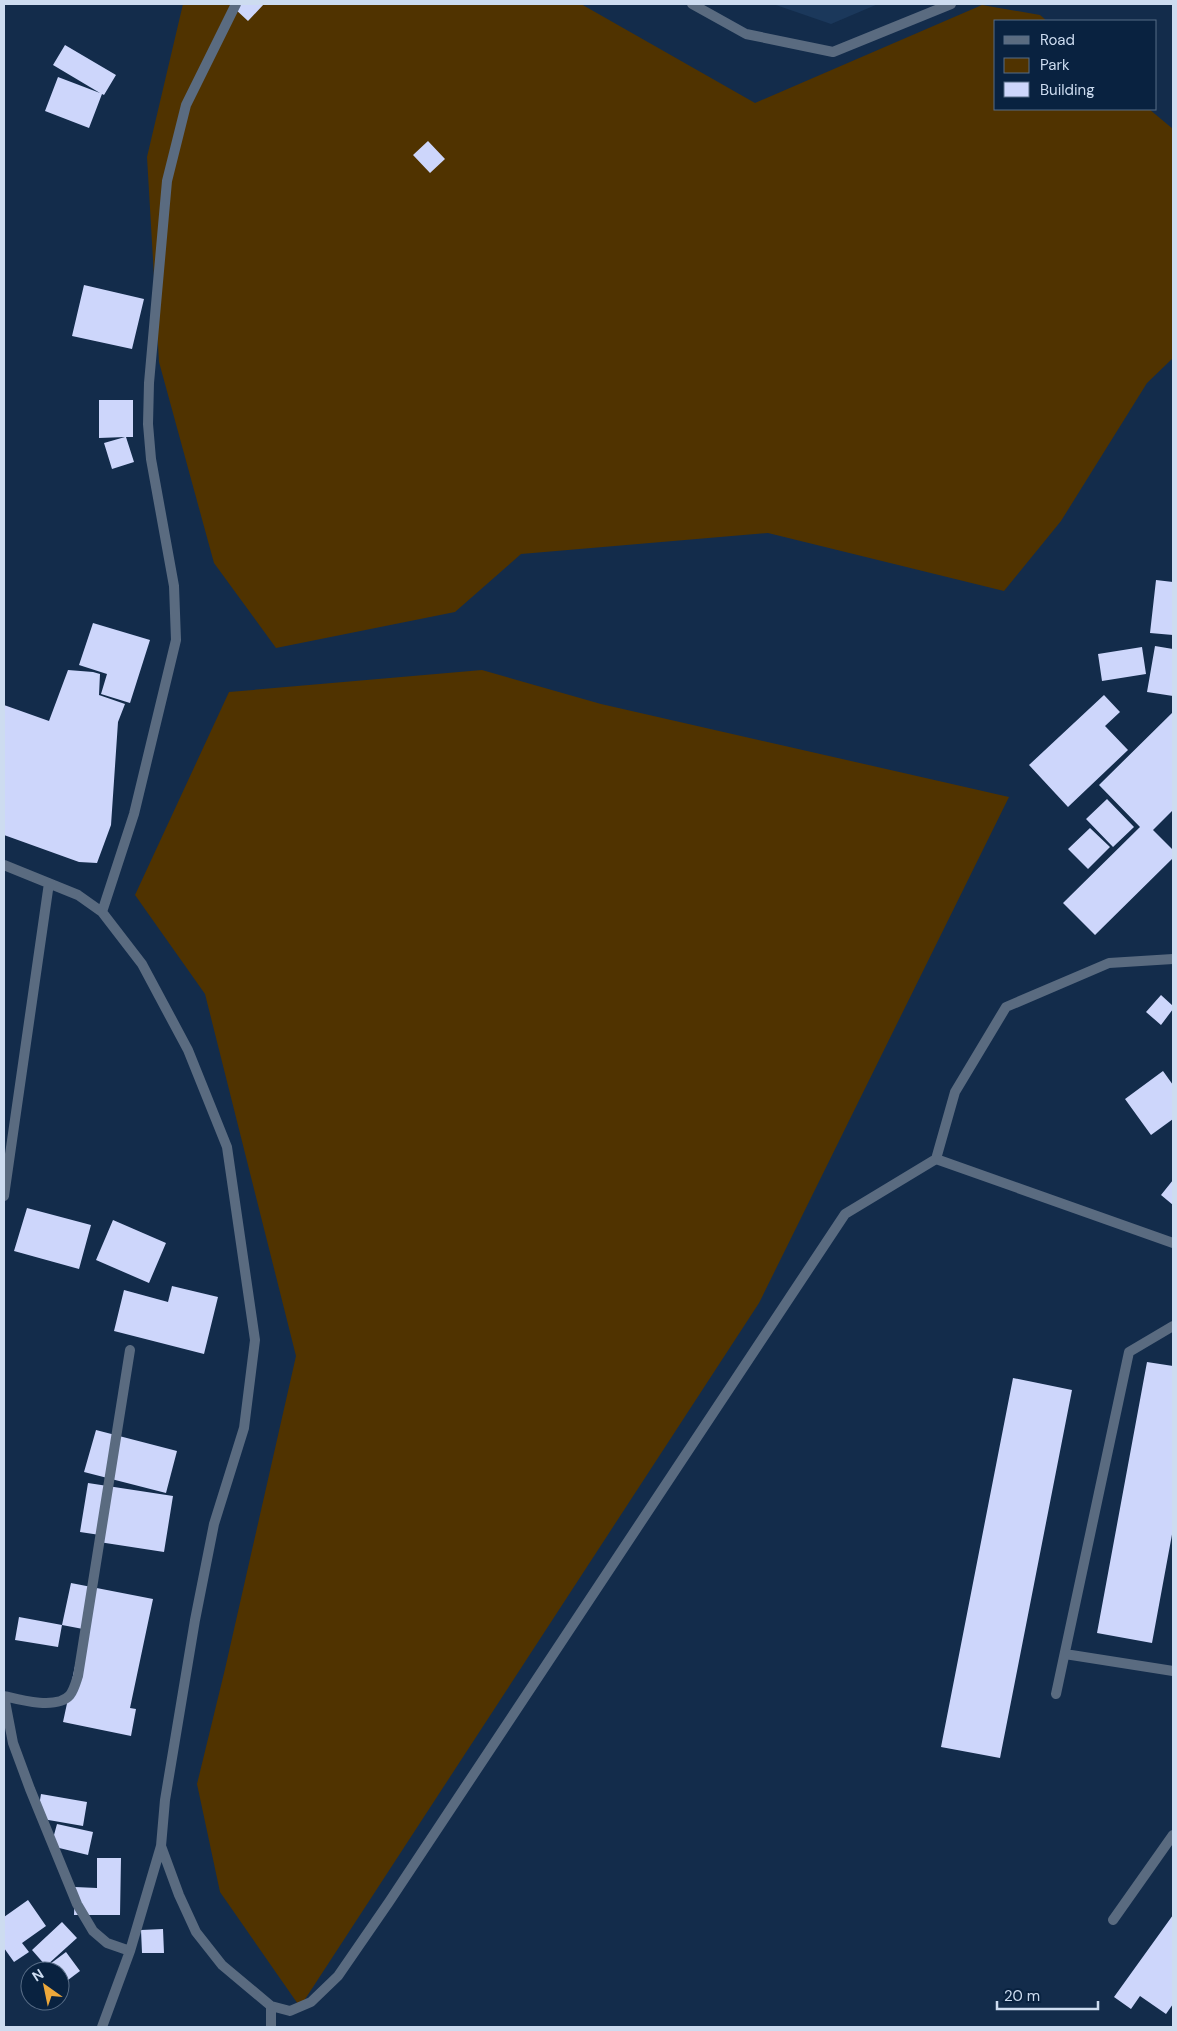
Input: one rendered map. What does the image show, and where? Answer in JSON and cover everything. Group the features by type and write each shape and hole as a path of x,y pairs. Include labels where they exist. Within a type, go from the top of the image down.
{"street":[{"path":"102,912 134,814 176,640 174,586 151,459 148,424 148,383 168,181 186,105 236,4"},
{"path":"692,4 746,34 833,52 950,4"},
{"path":"4,865 78,895 102,912 147,972 188,1050 227,1147 255,1340 244,1428 214,1524 195,1620 165,1800 161,1846 130,1950 102,2027"},
{"path":"4,1196 49,883"},
{"path":"161,1846 179,1895 196,1932 222,1965 271,2006 290,2012 311,2002 338,1976 395,1894 845,1214 936,1159 955,1092 1006,1007 1109,963 1173,959"},
{"path":"936,1159 1173,1243"},
{"path":"1056,1694 1129,1352 1173,1326"},
{"path":"130,1350 78,1676 70,1696 56,1702 31,1702 4,1696 13,1742 77,1904 93,1932 107,1943 130,1950"},
{"path":"1065,1654 1173,1671"},
{"path":"1113,1920 1173,1835"},
{"path":"271,2006 271,2027"}],"shaded area":[{"path":"773,4 878,4 831,24"}],"green space":[{"path":"183,4 581,4 755,103 982,5 1040,15 1046,20 994,20 994,110 1150,110 1173,129 1173,358 1147,383 1061,521 1004,591 768,533 521,554 455,612 276,648 214,563 159,362 147,157"},
{"path":"482,670 601,704 1009,797 759,1303 300,2007 220,1892 197,1784 296,1356 205,994 135,895 229,692"}],"building":[{"path":"238,4 264,4 248,21 234,8"},
{"path":"65,45 116,75 104,95 102,94 89,128 45,111 58,77 100,93 53,65"},
{"path":"428,141 445,159 430,173 413,155"},
{"path":"84,285 144,299 132,349 72,336"},
{"path":"99,400 133,400 133,437 126,437 134,462 112,469 104,443 125,437 99,438"},
{"path":"1156,580 1173,582 1173,635 1150,633"},
{"path":"93,623 150,640 130,703 101,694 107,674 79,665"},
{"path":"1155,646 1173,649 1173,696 1147,692"},
{"path":"1142,647 1146,674 1102,681 1098,654"},
{"path":"68,670 100,674 99,695 125,704 118,722 111,825 97,863 79,862 4,835 4,705 49,721"},
{"path":"1104,695 1120,712 1105,726 1128,750 1068,807 1029,765"},
{"path":"1173,712 1173,810 1153,830 1173,850 1173,858 1095,935 1063,903 1140,827 1099,785"},
{"path":"1107,799 1134,827 1113,847 1086,819"},
{"path":"1090,828 1110,847 1088,869 1068,849"},
{"path":"1161,995 1173,1006 1173,1009 1161,1025 1146,1012"},
{"path":"1163,1071 1173,1085 1173,1119 1151,1135 1125,1099"},
{"path":"1173,1180 1173,1205 1161,1195"},
{"path":"27,1208 91,1225 79,1269 14,1251"},
{"path":"113,1220 166,1243 149,1283 96,1260"},
{"path":"172,1286 218,1297 204,1354 114,1331 124,1290 168,1302"},
{"path":"1147,1362 1173,1366 1173,1529 1152,1643 1097,1633"},
{"path":"1013,1378 1072,1390 1000,1758 941,1747"},
{"path":"96,1430 177,1451 166,1493 84,1472"},
{"path":"88,1483 173,1496 164,1552 99,1542 100,1535 80,1532"},
{"path":"71,1583 153,1599 130,1708 136,1709 131,1736 63,1722 83,1629 62,1625"},
{"path":"19,1617 62,1625 58,1647 15,1640"},
{"path":"41,1794 87,1802 83,1826 37,1818"},
{"path":"57,1824 93,1832 88,1855 51,1846"},
{"path":"97,1858 121,1858 120,1915 74,1915 75,1887 97,1888"},
{"path":"28,1900 46,1926 22,1943 29,1952 14,1962 4,1948 4,1917"},
{"path":"1173,1915 1173,2004 1166,2014 1140,1996 1131,2009 1114,1997"},
{"path":"62,1922 77,1938 52,1961 42,1961 32,1950"},
{"path":"163,1929 164,1953 142,1953 141,1930"},
{"path":"66,1952 80,1971 70,1978 70,1961 54,1961"}]}
